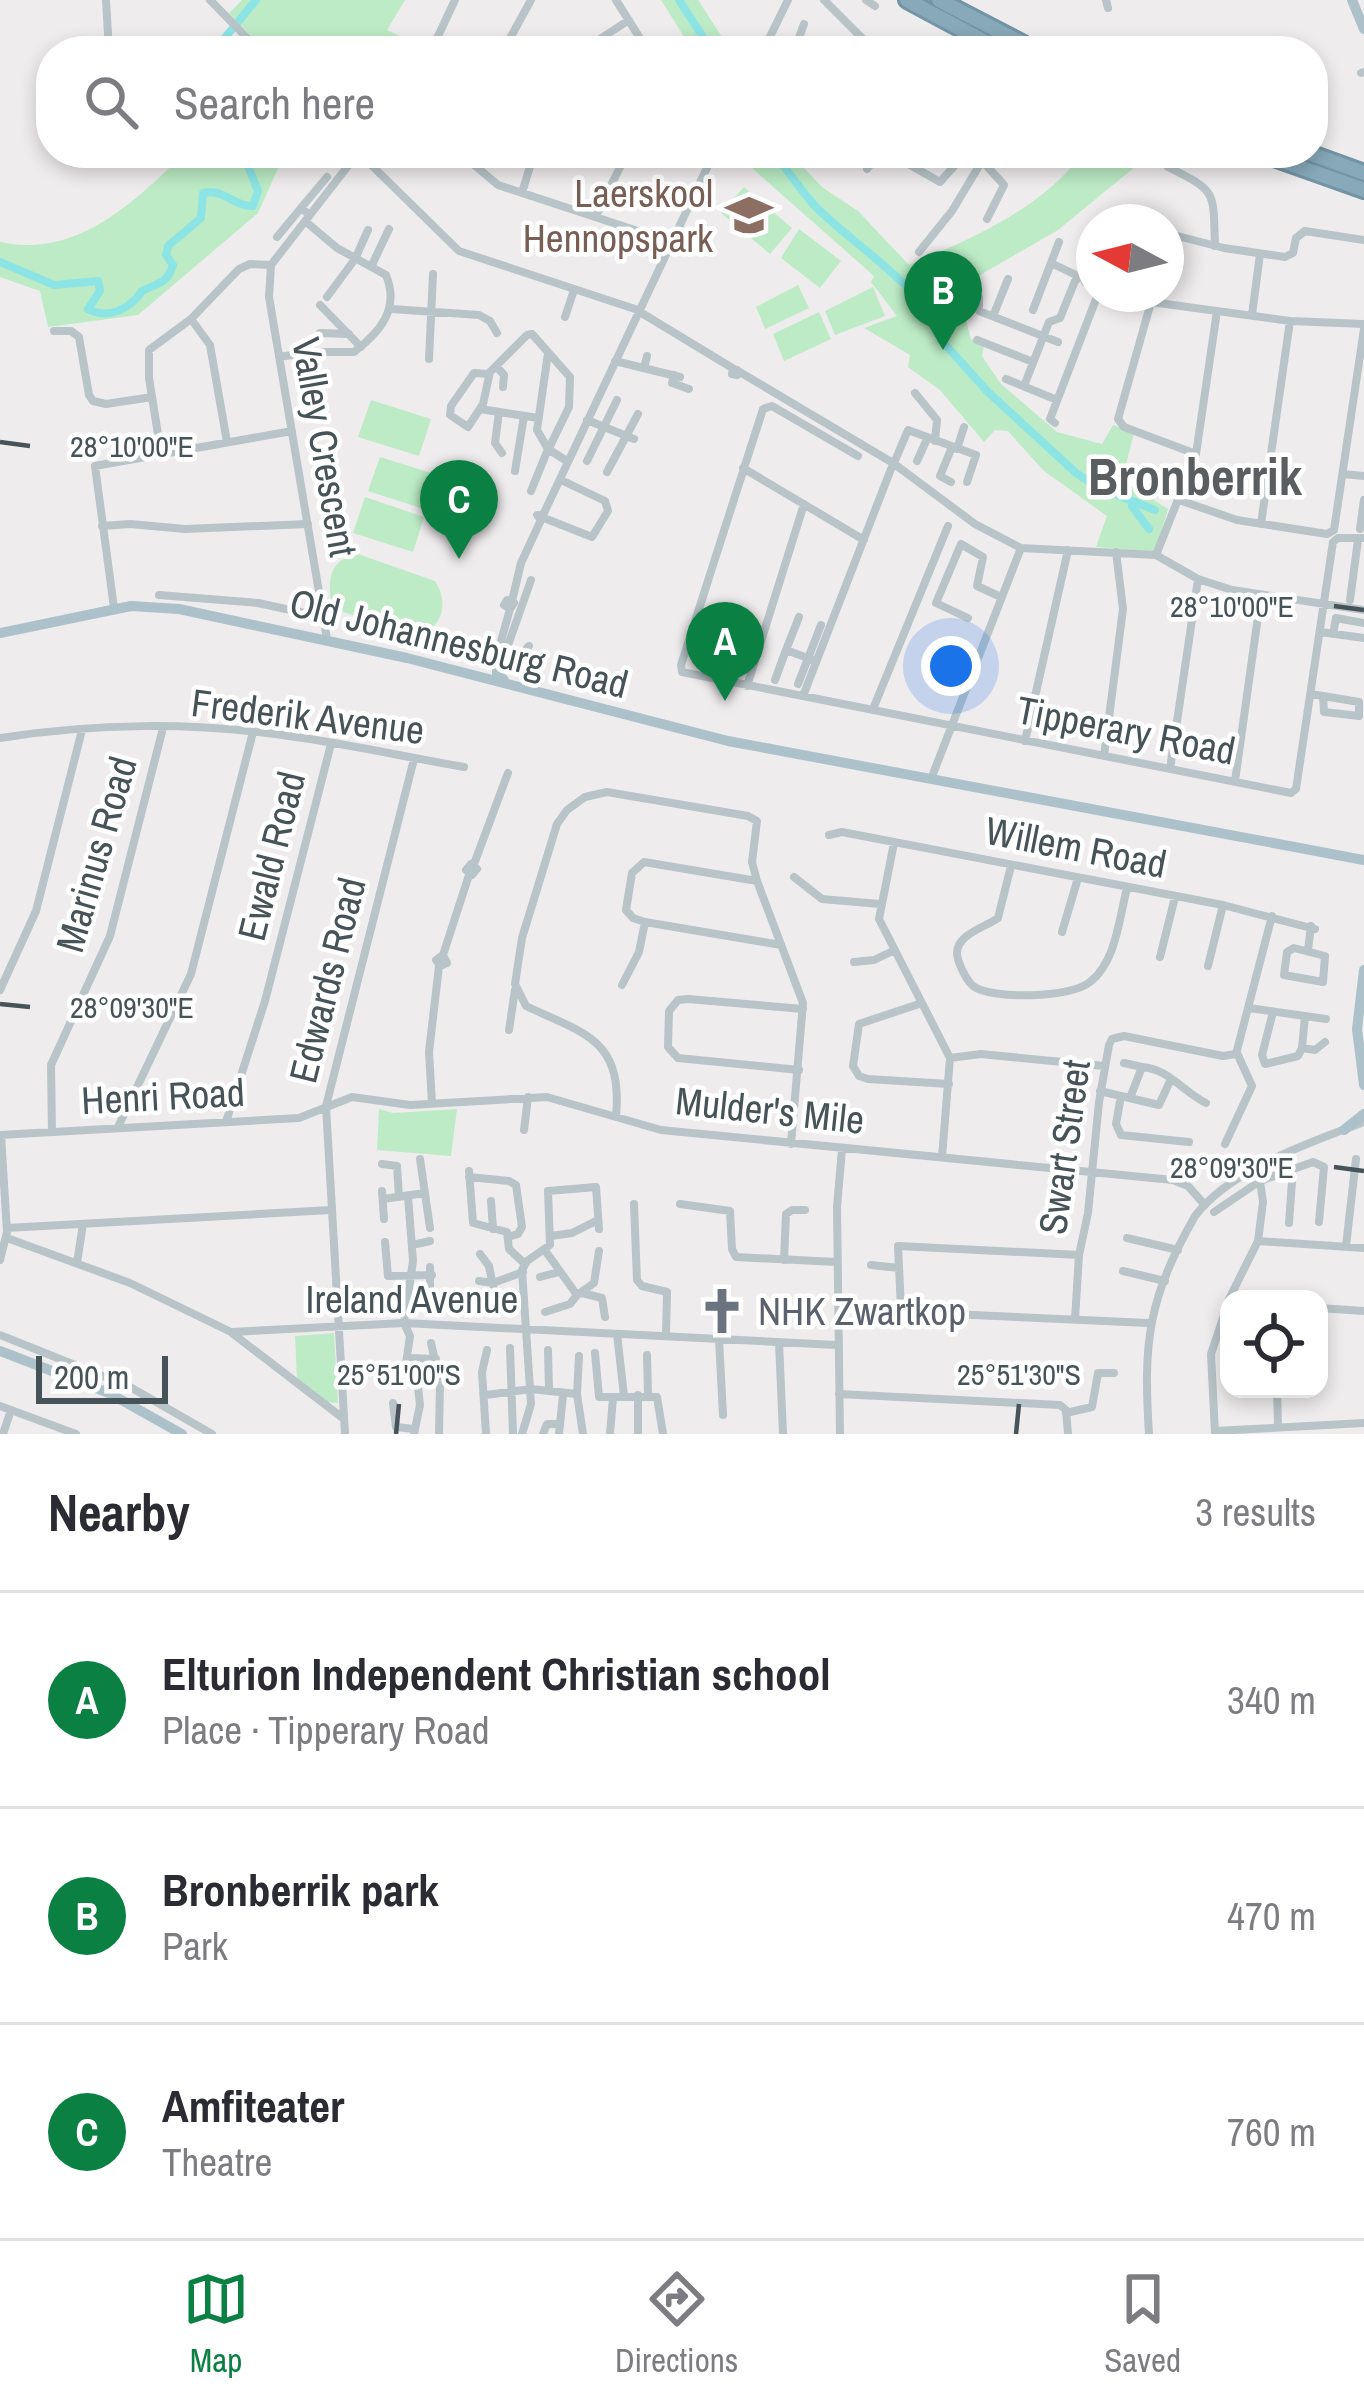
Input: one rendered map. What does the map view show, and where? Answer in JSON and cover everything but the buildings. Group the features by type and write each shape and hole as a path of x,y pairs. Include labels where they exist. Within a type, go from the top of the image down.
{"highway":[{"path":"907,0 974,36"},
{"path":"939,0 1008,36"},
{"path":"1328,160 1364,173"},
{"path":"1302,168 1364,190"}],"main road":[{"path":"1355,0 1364,14"},
{"path":"1355,0 1364,28"},
{"name":"Old Johannesburg Road","path":"0,633 114,608 179,609 327,639 728,741 1364,862"},
{"path":"497,657 497,675 515,686"},
{"path":"1364,970 1358,1049 1364,1084"},
{"path":"1364,998 1364,1066"},
{"path":"1344,1130 1364,1119"},
{"path":"0,1351 110,1394 182,1434"}],"street":[{"path":"106,0 108,36"},
{"path":"210,0 246,36"},
{"path":"437,36 455,0"},
{"path":"511,36 531,0"},
{"path":"616,0 639,36"},
{"path":"769,36 784,1"},
{"path":"826,1 859,36"},
{"path":"605,36 629,20"},
{"path":"800,36 804,24"},
{"path":"161,453 149,350 190,319 242,267 271,265 346,168"},
{"path":"373,168 455,248 638,312 896,466 975,524 1021,548 1156,555 1198,579 1363,616"},
{"path":"477,168 492,181 522,193 671,242"},
{"path":"522,193 530,168"},
{"path":"596,217 620,168"},
{"path":"529,646 518,658 507,648 521,563 707,168"},
{"path":"913,168 940,182 958,168"},
{"path":"919,252 952,211 969,168"},
{"path":"987,219 1004,191 1004,182 988,168"},
{"path":"1170,168 1201,183 1210,193 1215,246"},
{"path":"278,237 328,177"},
{"path":"279,357 354,352 385,322 392,308 389,279 355,259 301,208"},
{"path":"361,347 324,301 355,259 368,230"},
{"path":"371,267 389,230"},
{"path":"1184,238 1260,254 1292,255 1297,238 1305,231 1364,240"},
{"path":"1033,310 1059,242"},
{"path":"1252,315 1260,254"},
{"path":"1051,263 1076,279"},
{"name":"Valley Crescent","path":"271,265 269,298 327,639"},
{"path":"430,359 434,274"},
{"path":"993,316 1008,279"},
{"path":"565,317 574,290"},
{"path":"1002,293 1013,297"},
{"path":"979,298 977,310 1058,342"},
{"path":"1024,386 1049,322 1076,303"},
{"path":"1179,500 1261,524 1327,534 1335,527 1359,391 1364,327 1184,306"},
{"path":"392,308 484,316 497,333"},
{"path":"1156,555 1196,454 1217,311"},
{"path":"1006,379 1024,386 1061,389 1089,312"},
{"path":"1148,312 1119,412 1120,423 1196,454"},
{"path":"190,319 210,344 227,442"},
{"path":"1261,524 1289,321"},
{"path":"54,332 80,337 88,395 93,401 106,404 152,397"},
{"path":"320,333 350,334"},
{"path":"502,387 504,375 492,370 474,373 449,413 468,427 480,409 492,370 530,334 572,382 569,407 531,491"},
{"path":"977,340 1033,362"},
{"path":"538,434 548,352"},
{"path":"644,368 647,356"},
{"path":"615,361 677,376 672,383 689,389"},
{"path":"915,393 937,420 931,440 916,461"},
{"path":"587,461 617,400"},
{"path":"858,456 768,406 743,468 864,540"},
{"path":"480,409 538,418"},
{"path":"499,412 495,443 502,453"},
{"path":"607,472 631,437 638,414"},
{"path":"515,471 524,416"},
{"path":"587,420 631,437"},
{"path":"951,482 940,474 964,427"},
{"path":"522,428 538,434 568,460"},
{"path":"798,684 908,430 978,457 967,482"},
{"path":"114,608 94,466 292,431"},
{"path":"541,517 568,460"},
{"name":"Tipperary Road","path":"743,468 681,665 686,675 1284,792 1296,790 1311,694"},
{"path":"1343,474 1364,476"},
{"path":"541,517 590,538 596,536 608,512 605,501 561,480"},
{"path":"1350,600 1364,500"},
{"path":"747,686 804,504"},
{"path":"102,526 185,530 308,524"},
{"path":"873,709 948,526"},
{"path":"1323,696 1322,711 1360,716 1362,705 1350,701 1336,698 1311,694 1333,542 1361,536"},
{"path":"968,618 936,603 961,544 983,556 977,586 1001,597"},
{"path":"931,779 1021,548"},
{"path":"1025,741 1069,550"},
{"path":"1104,756 1124,609 1116,552"},
{"path":"1170,769 1198,579"},
{"path":"489,679 513,606 530,580"},
{"path":"158,595 258,604 323,617"},
{"path":"1234,781 1261,595"},
{"path":"489,679 513,606"},
{"path":"1333,634 1334,620 1363,616"},
{"path":"1320,632 1361,638 1363,616"},
{"path":"775,680 799,617"},
{"path":"1345,636 1348,619"},
{"path":"803,696 821,625"},
{"path":"786,650 812,660"},
{"path":"1335,713 1336,698"},
{"name":"Frederik Avenue","path":"0,738 163,728 253,732 464,767"},
{"name":"Marinus Road","path":"52,1132 50,1064 110,936 163,728"},
{"path":"0,989 39,902 82,730"},
{"path":"118,1129 191,974 253,732"},
{"name":"Ewald Road","path":"226,1121 265,1001 331,743"},
{"name":"Edwards Road","path":"345,1434 326,1106 414,759"},
{"path":"432,1103 429,1052 441,961 469,874 477,871 474,864 508,773"},
{"path":"509,1030 522,938 557,824 567,810 585,797 607,792 753,817 758,824 752,860 757,881 803,1009 791,1144"},
{"name":"Willem Road","path":"829,835 842,832 1272,916 1313,928 1308,950"},
{"path":"894,843 879,919 950,1058 942,1157"},
{"path":"757,881 649,862 639,864 631,876 626,906 633,918 645,922 782,945"},
{"path":"1011,866 998,918 964,939 957,951 968,979 979,989 1055,996 1089,984 1108,960 1127,888"},
{"path":"794,877 824,900 880,904"},
{"path":"1061,932 1078,878"},
{"path":"1160,957 1175,897"},
{"path":"1208,966 1223,905"},
{"path":"1225,1144 1234,1128 1245,1124 1242,1111 1252,1082 1237,1053 1272,916"},
{"path":"622,985 637,957 645,922"},
{"name":"Willem Road","path":"1288,950 1308,950 1327,959 1323,982 1284,975 1288,950"},
{"path":"854,962 893,951"},
{"path":"515,985 526,1006 583,1030 605,1053 617,1084 616,1118"},
{"path":"799,1070 676,1057 667,1044 669,1010 678,1000 803,1009"},
{"path":"922,1003 859,1024 853,1066 868,1078 949,1084"},
{"path":"1249,1008 1326,1019"},
{"path":"1273,1012 1264,1063 1298,1056 1305,1016"},
{"name":"Swart Street","path":"1076,1319 1078,1255 1111,1040 1122,1036 1223,1056 1237,1053"},
{"path":"1302,1048 1315,1050 1325,1042"},
{"path":"950,1058 981,1054 1104,1066"},
{"path":"1124,1063 1164,1071 1206,1103"},
{"path":"1142,1067 1116,1124 1120,1135 1189,1142"},
{"path":"1100,1091 1161,1104 1171,1079"},
{"path":"332,1080 337,1093 352,1097"},
{"name":"Mulder's Mile","path":"326,1106 352,1097 394,1104 559,1098 661,1130 1179,1181 1204,1204"},
{"path":"524,1130 528,1097"},
{"name":"Henri Road","path":"0,1135 298,1118 326,1106"},
{"path":"298,1118 318,1119 326,1127"},
{"path":"1149,1434 1148,1323 1178,1250 1204,1204 1247,1175 1344,1130"},
{"path":"0,1135 5,1232 0,1260"},
{"path":"840,1434 836,1345 842,1149"},
{"path":"1301,1149 1306,1162"},
{"path":"421,1159 430,1228"},
{"path":"1346,1246 1356,1159"},
{"path":"1214,1212 1260,1181 1306,1162 1324,1167 1319,1222"},
{"path":"382,1164 397,1165 412,1245 405,1300 408,1358 404,1365 392,1367"},
{"path":"1288,1223 1292,1168"},
{"path":"508,1237 522,1227 516,1185 469,1174 473,1222 506,1232 509,1250 523,1268 531,1389 530,1409 518,1434"},
{"path":"1233,1290 1258,1240 1260,1181"},
{"path":"479,1281 493,1283 523,1268 550,1245 549,1190 596,1186 598,1225 550,1236"},
{"path":"384,1219 382,1195 425,1193"},
{"path":"491,1201 493,1228"},
{"path":"634,1204 637,1280 642,1286 667,1292 665,1336"},
{"path":"680,1204 730,1211 735,1256 837,1262"},
{"path":"5,1232 331,1210"},
{"path":"784,1260 786,1214 805,1210"},
{"path":"77,1263 83,1224"},
{"name":"Ireland Avenue","path":"5,1232 134,1285 231,1332 409,1323 836,1345"},
{"path":"1127,1238 1178,1250"},
{"path":"1258,1240 1364,1248"},
{"path":"412,1245 430,1241"},
{"path":"385,1242 388,1276 431,1271 430,1312"},
{"path":"1078,1255 898,1246 900,1306 905,1312 1148,1323"},
{"path":"544,1249 579,1294 602,1298 605,1317"},
{"path":"545,1312 571,1303 597,1277 599,1251"},
{"path":"480,1254 490,1266 496,1306"},
{"path":"872,1265 899,1268"},
{"path":"1123,1271 1165,1282"},
{"path":"540,1277 560,1272"},
{"path":"391,1301 405,1300"},
{"path":"483,1307 512,1305"},
{"path":"1328,1309 1364,1311"},
{"path":"1220,1319 1211,1354 1215,1432 1364,1423"},
{"path":"231,1332 344,1420"},
{"path":"617,1334 625,1396"},
{"path":"0,1335 130,1387 212,1434"},
{"path":"719,1339 723,1415"},
{"path":"431,1342 439,1434"},
{"path":"778,1342 783,1434"},
{"path":"510,1348 510,1392 518,1434"},
{"path":"486,1434 482,1372 487,1349"},
{"path":"548,1350 549,1390"},
{"path":"595,1353 602,1399 643,1395 659,1399 663,1434"},
{"path":"638,1434 647,1355"},
{"path":"579,1357 577,1394 583,1434"},
{"path":"408,1358 436,1359"},
{"path":"1066,1413 1092,1408 1098,1373 1114,1373"},
{"path":"393,1403 397,1428 414,1431 421,1405 417,1379"},
{"path":"486,1395 531,1389 577,1394"},
{"path":"839,1394 1056,1404 1066,1413 1068,1434"},
{"path":"543,1434 548,1424 559,1429 563,1395"},
{"path":"610,1434 613,1398"},
{"path":"1276,1398 1278,1427"},
{"path":"421,1405 440,1406"},
{"path":"0,1406 76,1434"},
{"path":"3,1434 11,1410"}],"green space":[{"path":"242,0 405,0 387,30 400,36 251,36 229,13"},
{"path":"661,0 698,0 721,36 684,36"},
{"path":"169,168 278,168 258,213 138,315 48,327 40,291 0,277 0,242 28,245 79,234 145,190"},
{"path":"752,168 804,168 822,187 858,211 909,265 981,233 1026,206 1070,168 1134,168 1090,204 1076,204 1076,215 1058,230 961,286 965,307 970,309 966,321 971,339 984,345 982,356 1001,384 1057,432 1102,444 1113,425 1134,433 1122,480 1168,509 1155,552 1096,547 1107,516 1043,470 1008,431 995,430 984,442 940,390 908,367 910,355 864,328 897,316 871,282 874,276"},
{"path":"744,187 792,228 770,254 721,213"},
{"path":"799,229 841,261 820,288 781,258"},
{"path":"798,285 809,308 765,329 756,307"},
{"path":"873,287 885,316 835,335 825,311"},
{"path":"819,312 831,339 784,361 773,334"},
{"path":"371,400 431,419 419,456 358,437"},
{"path":"380,457 438,475 427,510 368,491"},
{"path":"365,497 424,517 413,552 353,533"},
{"path":"358,554 435,581 442,607 431,629 414,636 332,608 335,567"},
{"path":"379,1109 393,1113 457,1109 451,1156 377,1150"},
{"path":"334,1333 338,1403 327,1402 297,1379 295,1336"}],"waterway":[{"path":"226,36 256,0"},
{"path":"679,0 702,36"},
{"path":"0,262 54,285 98,281 100,291 88,309 118,311 168,276 173,265 166,255 168,246 201,218 203,193 253,206 258,191 249,168"},
{"path":"786,168 814,205 908,287 936,323 941,340 988,392 1076,473 1097,487 1155,510"},
{"path":"1132,506 1149,529"}],"place":[{"name":"Laerskool Hennopspark","path":"749,215"},
{"name":"Bronberrik park","path":"943,350"},
{"name":"Amfiteater","path":"459,559"},
{"name":"Elturion Independent Christian school","path":"725,701"},
{"name":"NHK Zwartkop","path":"722,1311"}],"district":[{"name":"Bronberrik","path":"1195,477"}]}
